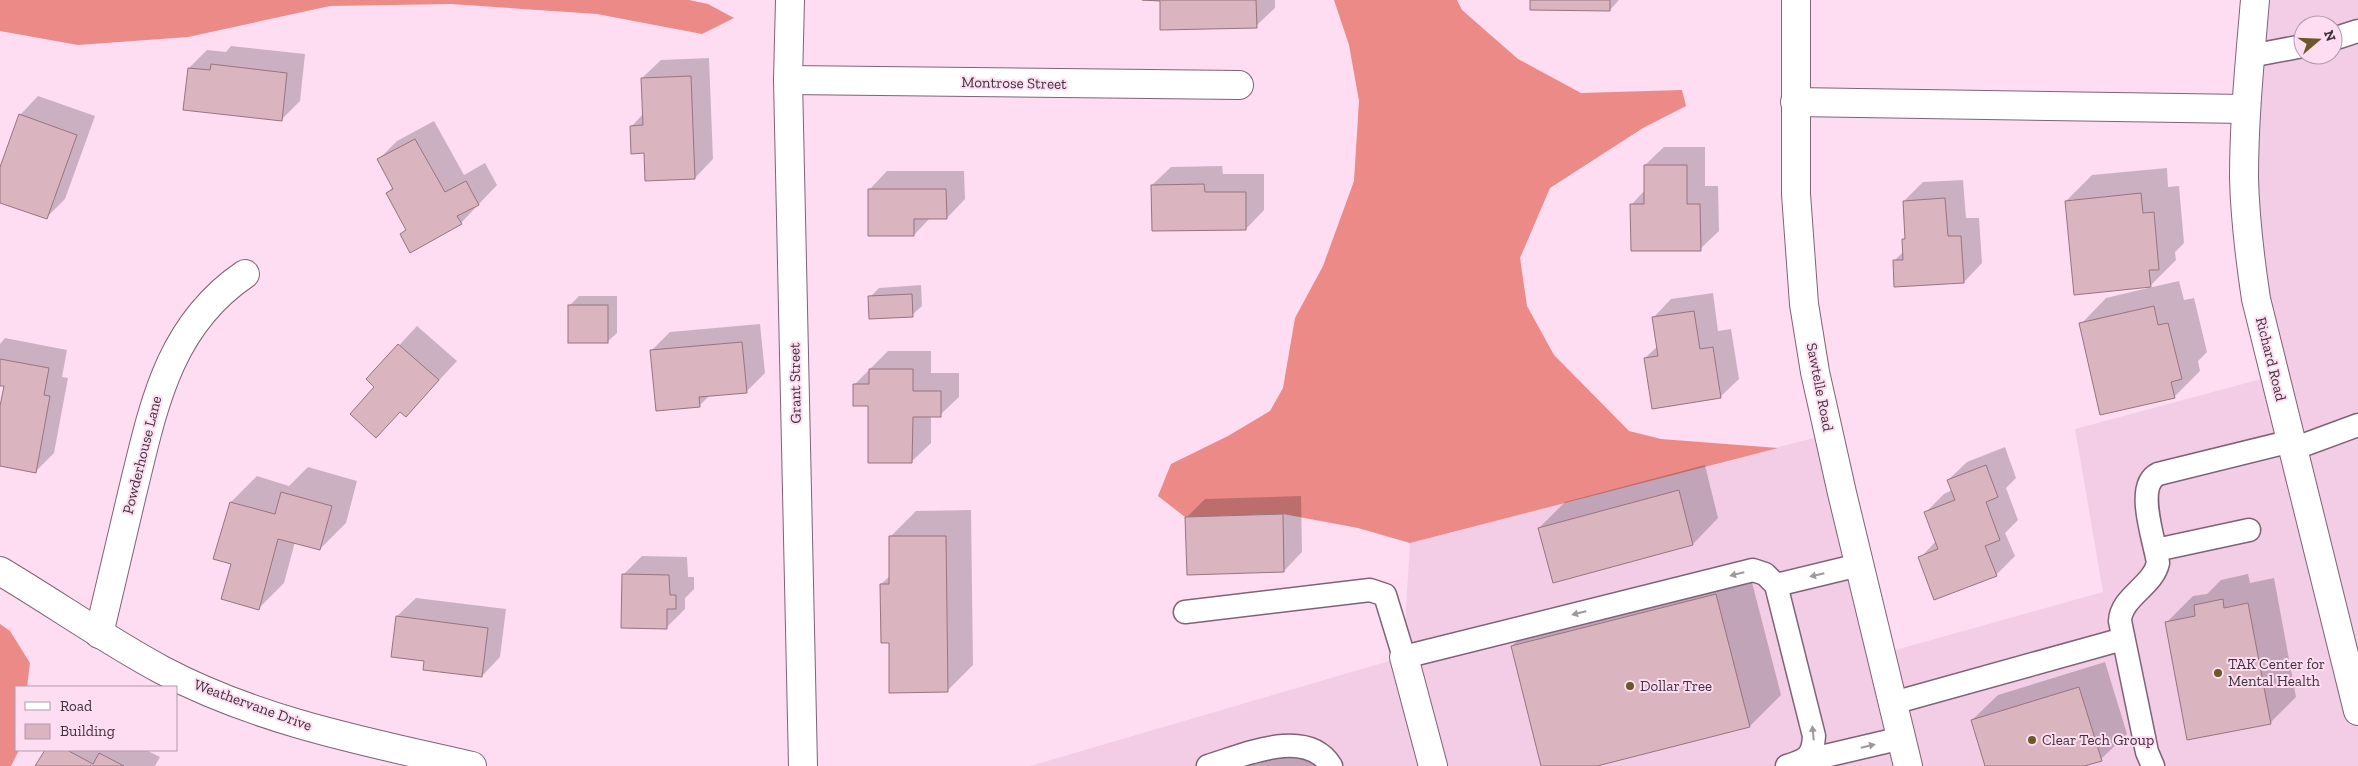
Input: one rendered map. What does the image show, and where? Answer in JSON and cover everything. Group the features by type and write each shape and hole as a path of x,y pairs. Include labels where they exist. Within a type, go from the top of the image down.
{"street":[{"name":"Grant Street","path":"790,0 788,80 803,766"},
{"name":"Sawtelle Road","path":"1796,0 1796,194 1804,304 1817,381 1908,766"},
{"name":"Richard Road","path":"2255,0 2246,109 2244,180 2248,239 2256,299 2358,711"},
{"name":"Montrose Street","path":"788,80 1239,85"},
{"path":"1795,102 2246,109"},
{"name":"Powderhouse Lane","path":"99,634 155,399 172,360 191,327 225,287 244,274"},
{"name":"Weathervane Drive","path":"0,571 99,634 163,670 277,717 334,735 472,766"},
{"path":"1404,657 1434,766"}],"lane":[{"path":"2343,36 2358,31"},
{"path":"2250,56 2293,48"},
{"path":"2153,766 2146,752 2120,616 2123,608 2156,572 2158,563 2146,501 2148,483 2152,477 2292,445 2358,425"},
{"path":"2156,550 2249,530"},
{"path":"1776,585 1860,565"},
{"path":"1185,612 1370,590 1384,595 1404,657 1753,570 1765,574 1776,585 1814,736 1811,752 1796,764"},
{"path":"1893,703 2123,639"},
{"path":"1796,764 1902,738"},
{"path":"1208,766 1275,747 1289,745 1317,752 1331,766"}],"shaded area":[{"path":"0,0 689,0 708,4 734,18 702,34 597,14 451,4 330,6 188,37 78,45 0,31"},
{"path":"1334,0 1457,0 1462,10 1518,59 1581,93 1682,90 1686,106 1643,128 1550,188 1520,258 1527,306 1554,355 1629,431 1661,439 1778,448 1410,543 1358,528 1283,514 1185,517 1158,496 1171,464 1228,436 1270,411 1283,388 1295,318 1323,266 1354,181 1359,101 1349,45"},
{"path":"2255,0 2358,0 2358,766 1030,766 1403,657 1410,543 1829,434 1881,654 2103,592 2075,429 2276,375 2256,299"},
{"path":"0,624 10,631 30,663 27,686 15,686 15,751 18,751 11,766 0,766"}],"building":[{"path":"1142,0 1256,0 1257,28 1160,30 1160,1"},
{"path":"1530,0 1610,0 1610,11 1530,10"},
{"path":"211,64 287,73 282,121 183,110 188,68 210,70"},
{"path":"691,76 695,179 645,181 644,153 631,154 630,126 643,125 641,78"},
{"path":"19,114 77,135 47,219 0,203 0,167"},
{"path":"415,139 445,192 466,181 479,205 457,216 462,224 410,253 400,234 406,230 386,193 393,189 377,159"},
{"path":"1644,165 1687,165 1687,204 1700,204 1701,251 1631,251 1630,204 1644,204"},
{"path":"1204,184 1205,192 1246,192 1246,230 1152,231 1151,185"},
{"path":"868,189 946,189 947,219 914,219 914,236 868,236"},
{"path":"2141,193 2143,213 2154,212 2159,270 2149,270 2151,287 2074,295 2065,201"},
{"path":"1945,198 1948,236 1961,236 1964,283 1894,287 1893,260 1903,260 1902,239 1905,239 1903,201"},
{"path":"912,294 913,317 869,319 868,296"},
{"path":"568,305 608,305 608,343 568,343"},
{"path":"2154,306 2158,325 2168,323 2182,379 2171,382 2175,398 2100,415 2079,323"},
{"path":"1694,311 1700,349 1713,347 1721,398 1652,409 1644,358 1658,356 1652,317"},
{"path":"742,342 747,393 699,397 700,407 656,411 650,350"},
{"path":"398,344 439,380 406,417 400,412 376,438 350,414 374,387 366,379"},
{"path":"0,359 49,368 44,395 50,396 36,473 0,466 0,406 4,386 0,386"},
{"path":"869,369 913,369 913,391 941,391 941,417 913,417 912,463 868,463 868,406 853,406 853,384 869,384"},
{"path":"1986,465 1998,497 1986,502 2000,540 1985,546 1997,576 1934,600 1918,557 1938,549 1924,512 1955,500 1947,480"},
{"path":"1679,490 1693,545 1553,583 1538,528"},
{"path":"281,492 332,506 320,550 278,539 259,610 221,599 231,564 213,559 230,502 275,514"},
{"path":"1283,514 1284,572 1187,575 1185,517"},
{"path":"889,536 946,536 948,692 889,693 889,643 881,643 880,584 889,584"},
{"path":"622,574 669,575 670,595 676,595 676,609 667,609 667,629 621,628"},
{"name":"Dollar Tree","path":"1716,594 1750,727 1597,766 1541,766 1511,646"},
{"name":"TAK Center for Mental Health","path":"2223,599 2224,608 2248,603 2271,724 2187,740 2165,622 2195,616 2194,605"},
{"path":"396,616 488,628 482,677 423,670 424,661 391,657"},
{"path":"2079,687 2102,761 2084,766 1985,766 1971,720"},
{"path":"44,751 69,751 93,764 99,753 124,766 35,766"}],"place":[{"name":"TAK Center for Mental Health","path":"2218,673"},
{"name":"Dollar Tree","path":"1630,686"},
{"name":"Clear Tech Group","path":"2032,740"}]}
